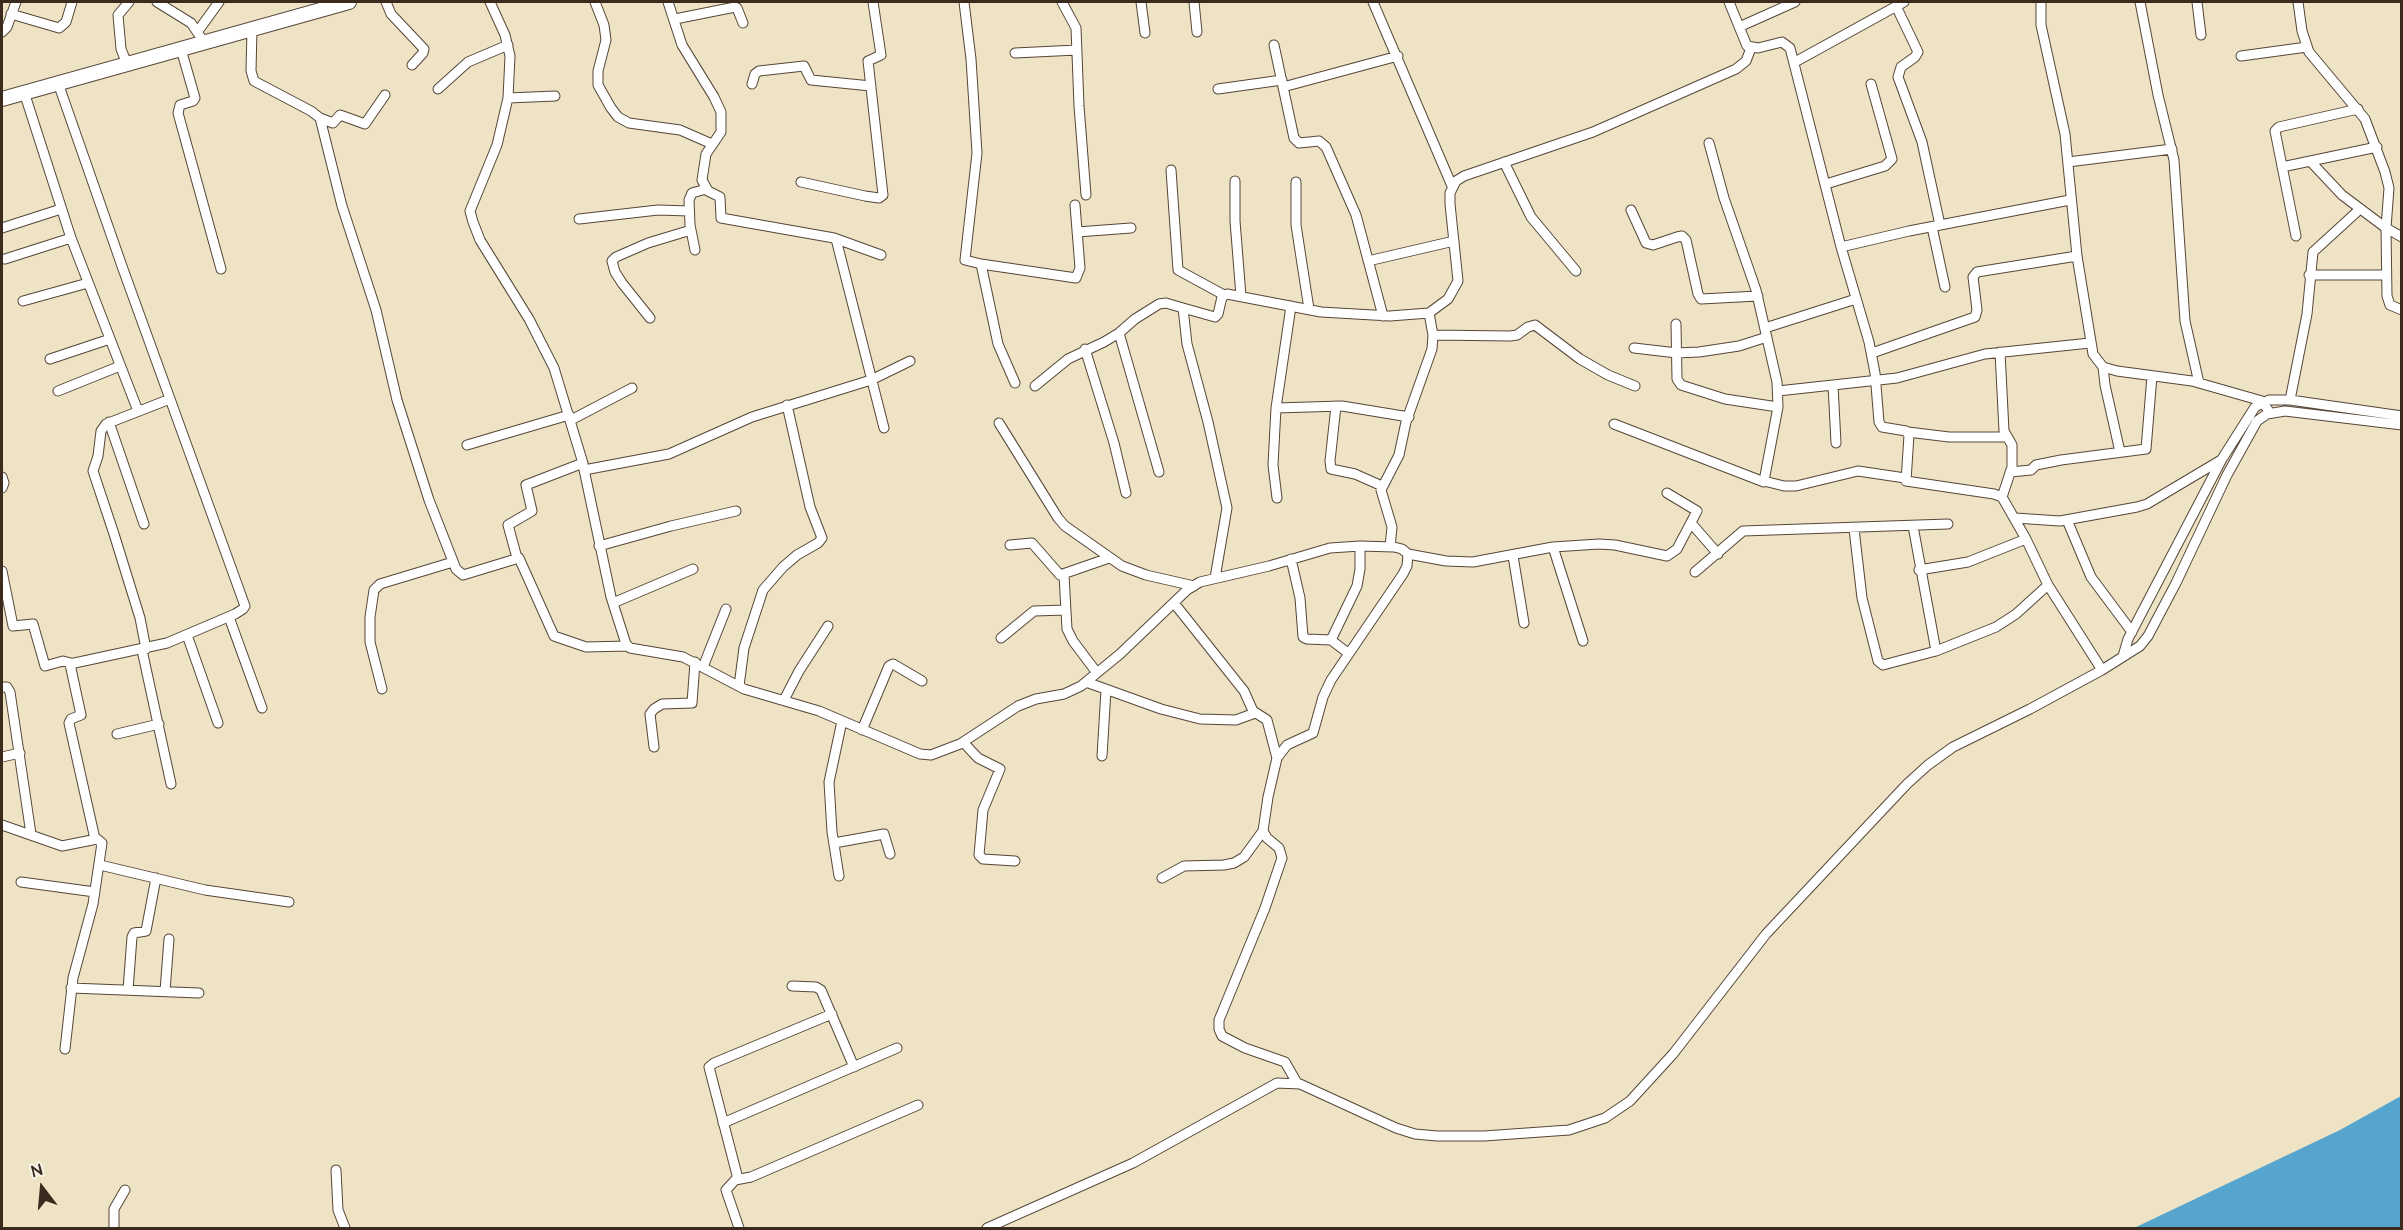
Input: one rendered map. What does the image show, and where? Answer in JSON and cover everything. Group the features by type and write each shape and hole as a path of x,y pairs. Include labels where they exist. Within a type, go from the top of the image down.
{"street":[{"path":"2,32 7,27 16,2"},
{"path":"11,14 59,28 66,22 72,2"},
{"path":"127,64 121,49 118,15 129,2"},
{"path":"157,2 190,23 201,37"},
{"path":"2,98 27,100 127,64 183,55 201,37 219,2"},
{"path":"201,37 252,35 333,4 349,2"},
{"path":"490,2 508,45 510,56 508,98 497,145 471,212 480,240 529,319 554,368 584,467 599,546 613,603 628,646"},
{"path":"595,2 606,33 597,85 618,117 629,123 680,130 712,144"},
{"path":"668,2 682,45 721,112 721,132 706,154 702,180 706,189 721,198 723,219 836,239 881,255"},
{"path":"801,182 865,196 882,197 869,60 881,55 873,2"},
{"path":"964,2 971,59 977,153 964,257 967,261 981,264 1076,279 1080,268 1075,205"},
{"path":"1062,2 1076,28 1086,195"},
{"path":"1141,2 1145,33"},
{"path":"1194,2 1197,32"},
{"path":"1171,170 1178,270 1224,295 1309,309 1383,316 1416,316 1429,313 1448,299 1458,281 1450,204 1452,186 1373,2"},
{"path":"1729,2 1744,43 1751,48 1782,42 1790,48 1795,62 1841,247 1872,353 1880,425 1908,432 1949,437 2007,436"},
{"path":"1739,27 1795,2"},
{"path":"2042,2 2041,25 2063,121 2077,256 2090,343 2097,361 2103,367 2117,371 2199,383 2262,401 2290,400 2402,416"},
{"path":"2140,2 2177,181 2185,321 2199,383"},
{"path":"2197,2 2201,35"},
{"path":"2298,2 2307,47 2317,63 2358,108 2377,147 2389,188 2386,228 2386,296 2390,305 2402,310"},
{"path":"387,3 394,18 424,49 412,65"},
{"path":"1795,62 1900,4 1918,52 1901,67 1898,77 1922,142 1945,287"},
{"path":"675,19 735,7 738,8 743,23"},
{"path":"252,35 251,71 254,81 320,118 333,123 340,115 365,124 385,95"},
{"path":"438,89 468,62 508,45"},
{"path":"1274,45 1293,138 1299,143 1319,141 1326,147 1352,204 1383,316"},
{"path":"2241,56 2307,47"},
{"path":"1452,186 1464,176 1593,132 1736,69 1746,61 1751,48"},
{"path":"1015,53 1077,50"},
{"path":"183,55 195,98 193,101 180,105 178,113 220,269"},
{"path":"1218,89 1282,84 1398,56"},
{"path":"752,84 755,74 759,71 804,66 811,80 871,86"},
{"path":"1826,184 1885,166 1892,159 1871,84"},
{"path":"2,571 14,627 33,624 45,666 63,661 72,663 144,649 187,635 229,617 243,609 244,603 60,90"},
{"path":"508,98 555,96"},
{"path":"27,100 71,238 138,411"},
{"path":"2296,236 2275,135 2277,128 2358,108"},
{"path":"320,118 342,206 376,310 397,400 429,500 453,562 459,574 463,575 517,558"},
{"path":"1709,143 1724,198 1758,296 1778,391 1779,407 1764,482"},
{"path":"2282,167 2377,147"},
{"path":"2068,162 2172,149"},
{"path":"1504,162 1531,217 1575,271"},
{"path":"2311,162 2360,209 2402,237"},
{"path":"1235,181 1241,296"},
{"path":"1296,182 1296,225 1309,309"},
{"path":"695,250 689,211 692,193 706,189"},
{"path":"1841,247 2070,200"},
{"path":"2,228 61,209"},
{"path":"2290,400 2307,314 2311,260 2316,248 2360,209"},
{"path":"579,219 658,210 689,211"},
{"path":"1630,210 1646,243 1653,245 1682,236 1686,240 1701,299 1758,296"},
{"path":"1077,232 1131,228"},
{"path":"651,318 618,278 612,261 648,243 691,230"},
{"path":"5,259 71,238"},
{"path":"836,239 884,428"},
{"path":"1368,261 1454,242"},
{"path":"1872,353 1975,317 1977,310 1973,276 1977,272 2077,256"},
{"path":"981,264 999,344 1015,383"},
{"path":"2309,274 2385,275"},
{"path":"23,301 88,283"},
{"path":"1035,386 1068,359 1119,333 1135,318 1159,304 1166,303 1215,317 1224,295"},
{"path":"1634,348 1677,353 1720,350 1856,299"},
{"path":"1277,498 1273,465 1276,408 1292,306"},
{"path":"1183,308 1187,344 1213,442 1227,508 1215,578"},
{"path":"1389,547 1392,527 1381,495 1382,486 1399,454 1432,349 1434,336 1429,313"},
{"path":"1676,324 1677,380 1681,385 1725,399 1779,407"},
{"path":"1434,336 1510,336 1535,325 1580,359 1608,375 1635,386"},
{"path":"1119,333 1159,472"},
{"path":"50,359 110,339"},
{"path":"1778,391 1897,378 1966,358 2000,352 2090,343"},
{"path":"1085,350 1114,442 1126,493"},
{"path":"2000,352 2004,431 2012,445 2010,472 2002,497"},
{"path":"910,361 871,380 787,405 718,431 669,454 584,467 526,485 532,511 508,525 517,558 521,561 533,593 554,636 586,647 628,646 666,653 699,665 739,686 807,706 927,755 937,755 963,742 1018,706 1036,699 1064,694 1086,682 1194,586 1215,578 1330,548 1360,546 1389,547 1402,549 1408,554 1446,561 1473,562 1553,548 1615,545 1667,556 1677,549 1697,513 1696,509 1667,493"},
{"path":"58,391 120,366"},
{"path":"2103,367 2104,385 2120,452"},
{"path":"2010,472 2031,470 2036,465 2061,460 2147,448 2152,376"},
{"path":"1833,385 1836,443"},
{"path":"467,445 570,417 632,388"},
{"path":"170,399 103,426 93,471 140,618 171,784"},
{"path":"2262,401 2270,413"},
{"path":"2123,656 2132,632 2222,459 2255,407 2262,401"},
{"path":"739,686 744,648 763,590 783,567 822,538 810,507 787,405"},
{"path":"1276,408 1336,406 1409,417"},
{"path":"1336,406 1331,469 1355,474 1382,486"},
{"path":"987,1228 1133,1163 1270,1085 1297,1083 1414,1134 1484,1136 1569,1130 1605,1118 1630,1101 1673,1054 1766,933 1907,784 1928,765 1953,747 2102,670 2140,646 2148,636 2257,421 2270,413 2285,411 2402,425"},
{"path":"109,422 144,524"},
{"path":"999,423 1061,522 1122,567 1194,586"},
{"path":"1614,424 1764,482 1796,486 1858,471 1905,478 1908,482 2002,497 2026,539 2048,585 2102,670"},
{"path":"1905,478 1908,432"},
{"path":"2015,518 2067,520 2147,504 2222,459"},
{"path":"2,477 4,483 2,488"},
{"path":"599,546 671,525 736,512"},
{"path":"2067,520 2091,577 2132,632"},
{"path":"1691,523 1718,554"},
{"path":"1913,525 1919,570 1936,651"},
{"path":"1695,572 1743,531 1948,525"},
{"path":"1854,529 1862,598 1878,662 1885,665 1936,651 1996,627 2016,614 2048,585"},
{"path":"1919,570 1976,560 2026,539"},
{"path":"1010,545 1032,543 1058,573 1064,575 1109,558"},
{"path":"1331,640 1357,586 1360,546"},
{"path":"1553,548 1582,641"},
{"path":"1162,878 1184,866 1224,866 1244,857 1263,831 1277,758 1287,745 1313,733 1325,692 1348,653 1403,574 1408,563 1408,554"},
{"path":"1513,556 1524,623"},
{"path":"1291,559 1300,598 1303,637 1331,640 1348,653"},
{"path":"382,689 370,642 370,617 374,590 380,584 453,562"},
{"path":"613,603 693,569"},
{"path":"1064,575 1069,634 1097,673"},
{"path":"1174,603 1244,691 1255,713 1268,723 1277,758"},
{"path":"654,747 650,714 662,704 692,703 699,665 726,609"},
{"path":"1001,638 1034,611 1066,610"},
{"path":"229,617 262,708"},
{"path":"2,623 12,620"},
{"path":"784,700 799,670 828,626"},
{"path":"187,635 218,723"},
{"path":"72,663 70,667 81,715 71,719 69,723 94,840"},
{"path":"862,730 888,666 893,664 922,681"},
{"path":"1086,682 1161,709 1200,719 1236,720 1255,713"},
{"path":"2,687 7,687 10,692 31,834"},
{"path":"1102,756 1106,690"},
{"path":"839,876 829,783 842,721"},
{"path":"117,734 159,724"},
{"path":"963,742 978,758 1000,769 983,810 979,855 983,859 1015,861"},
{"path":"2,757 20,753"},
{"path":"2,825 62,846 94,840 101,840 102,843 91,914 71,988 65,1049"},
{"path":"1263,831 1279,848 1282,858 1265,908 1223,1005 1218,1025 1220,1033 1226,1039 1285,1062 1297,1083"},
{"path":"834,843 884,834 890,854"},
{"path":"100,865 205,890 289,903"},
{"path":"128,990 132,937 134,933 146,930 156,878"},
{"path":"21,882 95,892"},
{"path":"165,991 169,939"},
{"path":"792,986 819,988 854,1066"},
{"path":"71,988 199,993"},
{"path":"735,1180 737,1175 709,1071 710,1065 832,1014"},
{"path":"723,1123 897,1048"},
{"path":"739,1228 726,1187 735,1180 751,1177 918,1105"},
{"path":"336,1170 338,1210 345,1228"},
{"path":"114,1228 114,1209 125,1190"}],"water":[{"path":"2401,1096 2401,1228 2134,1228 2340,1130"}]}
